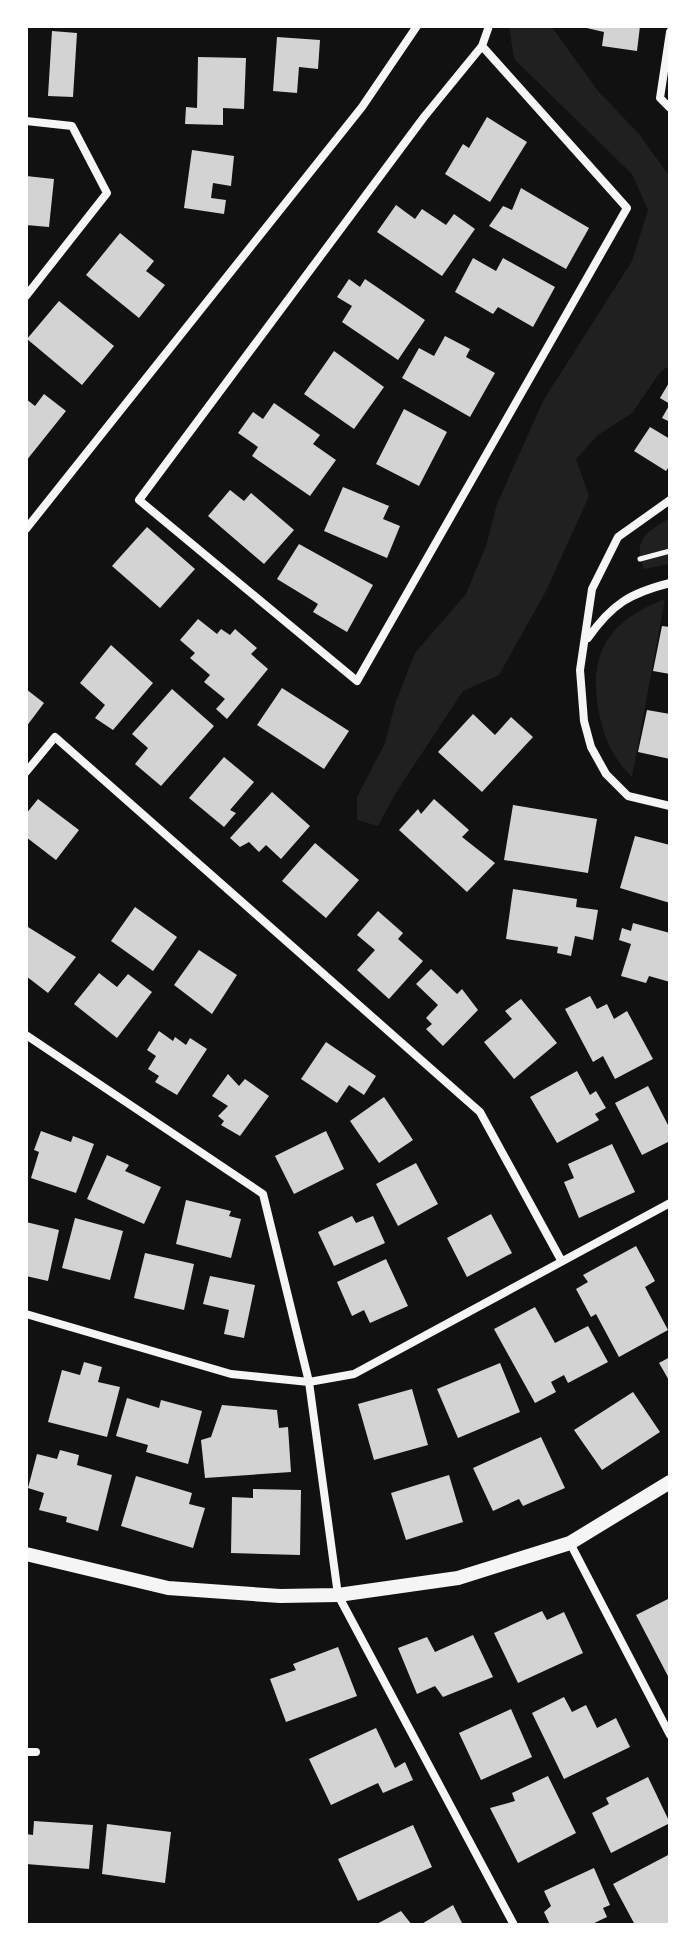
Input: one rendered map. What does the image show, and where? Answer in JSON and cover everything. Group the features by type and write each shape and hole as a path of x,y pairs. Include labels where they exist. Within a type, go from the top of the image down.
{"street":[{"path":"26,529 362,107 417,26"},
{"path":"482,46 627,208 357,681 139,500 424,117 482,46 489,26"},
{"path":"670,32 660,98 670,108"},
{"path":"26,121 72,126 107,193 26,296"},
{"path":"670,500 618,537 592,589 580,670 581,696 591,747 606,774 628,796 670,806"},
{"path":"585,642 606,613 637,591 670,583"},
{"path":"26,772 55,737 480,1112 561,1260"},
{"path":"26,1035 263,1194 309,1382 338,1595 514,1925"},
{"path":"26,1314 231,1374 309,1382 354,1374 670,1203"},
{"path":"26,1554 168,1588 240,1594 338,1595 458,1578 570,1543 670,1482"},
{"path":"570,1543 670,1735"}],"path":[{"path":"640,559 670,551"}],"shaded area":[{"path":"509,26 551,26 598,91 639,134 670,177 670,366 661,371 632,413 598,435 576,459 589,496 546,591 499,675 463,691 397,791 378,826 357,820 357,797 385,743 395,704 415,653 466,594 486,546 497,504 543,401 632,261 648,210 632,174 514,59"},
{"path":"670,518 670,564 644,569 640,551 644,538"},
{"path":"665,599 632,777 613,753 602,727 596,687 597,668 608,639 618,627 631,616"}],"building":[{"path":"578,26 640,26 637,51 602,46 604,32"},
{"path":"52,31 77,33 73,97 48,96"},
{"path":"277,37 320,40 318,69 299,67 297,93 273,91"},
{"path":"198,57 246,58 244,109 223,108 223,125 185,124 186,107 197,108"},
{"path":"487,117 527,142 490,202 445,174 463,144 469,148"},
{"path":"192,150 234,156 231,186 213,183 211,198 226,200 224,214 184,208"},
{"path":"26,176 54,179 49,227 26,225"},
{"path":"521,188 589,228 566,269 489,226 503,206 512,210"},
{"path":"396,205 415,219 422,209 446,225 454,214 475,229 442,276 377,232"},
{"path":"120,233 154,261 146,271 165,285 139,318 86,275"},
{"path":"473,258 496,271 503,258 555,287 533,327 498,307 493,314 455,292"},
{"path":"349,279 360,287 365,279 425,320 398,360 342,322 352,306 337,297"},
{"path":"59,301 114,346 82,385 27,339"},
{"path":"445,336 470,349 466,357 495,373 470,417 402,378 419,348 434,356"},
{"path":"334,351 384,387 354,429 304,394"},
{"path":"670,381 670,404 660,398"},
{"path":"44,394 66,411 26,461 26,399 35,406"},
{"path":"274,403 320,435 313,444 336,460 310,496 252,456 258,447 238,433 253,412 263,419"},
{"path":"670,404 670,422 662,418"},
{"path":"404,409 447,432 419,486 376,464"},
{"path":"650,427 670,439 670,465 666,471 634,451"},
{"path":"343,487 389,506 383,519 400,526 387,558 324,531"},
{"path":"230,490 244,501 251,493 294,530 264,564 208,516"},
{"path":"147,527 195,569 160,608 112,566"},
{"path":"299,544 373,585 347,632 313,612 318,604 277,579"},
{"path":"198,619 217,634 221,629 230,635 235,629 257,648 251,654 268,669 227,719 216,709 225,699 204,682 210,675 190,658 195,653 180,640"},
{"path":"662,626 670,627 670,674 653,671"},
{"path":"111,645 153,683 113,730 95,718 105,705 80,683"},
{"path":"282,688 349,731 324,769 257,725"},
{"path":"26,689 44,703 26,727"},
{"path":"172,689 214,726 161,786 135,764 148,748 132,734"},
{"path":"647,710 670,714 670,759 638,752"},
{"path":"473,714 495,735 511,717 533,737 482,792 438,752"},
{"path":"224,757 254,782 230,810 236,813 224,827 189,798"},
{"path":"272,792 310,826 281,859 266,845 259,852 249,842 240,847 230,838"},
{"path":"38,799 79,830 56,860 26,837 26,814"},
{"path":"434,799 469,830 462,837 495,863 467,892 399,830 418,809 421,814"},
{"path":"513,805 597,819 588,873 504,860"},
{"path":"635,836 670,845 670,903 620,888"},
{"path":"315,843 359,880 326,918 282,881"},
{"path":"513,889 577,899 576,907 598,910 593,940 575,936 571,956 557,953 558,947 506,939"},
{"path":"135,907 177,937 153,971 111,941"},
{"path":"378,911 403,933 398,939 423,961 389,999 357,970 375,950 357,935"},
{"path":"633,923 670,933 670,982 649,976 646,983 621,976 631,944 619,940 622,928 631,931"},
{"path":"28,927 76,957 48,993 26,976"},
{"path":"199,950 237,975 212,1014 174,985"},
{"path":"431,969 457,994 462,989 478,1010 443,1046 426,1029 432,1024 426,1018 438,1005 416,984"},
{"path":"99,973 117,987 128,974 152,992 117,1038 74,1004"},
{"path":"590,996 597,1009 607,1004 614,1019 627,1011 653,1059 615,1079 603,1056 593,1062 565,1009"},
{"path":"521,999 557,1043 514,1079 484,1042 512,1019 505,1011"},
{"path":"159,1031 173,1041 175,1037 186,1045 190,1038 207,1049 177,1095 155,1082 159,1076 148,1069 156,1056 147,1050"},
{"path":"326,1042 376,1076 364,1095 349,1085 337,1103 301,1079"},
{"path":"577,1071 590,1095 596,1091 606,1108 595,1114 599,1120 557,1143 530,1097"},
{"path":"228,1074 239,1086 245,1079 269,1096 240,1136 221,1125 224,1121 218,1116 228,1106 212,1096"},
{"path":"648,1086 670,1129 670,1141 642,1155 615,1103"},
{"path":"384,1097 413,1140 379,1163 350,1121"},
{"path":"41,1131 71,1142 73,1136 94,1144 76,1193 31,1178 39,1152 34,1150"},
{"path":"326,1131 344,1169 294,1194 275,1156"},
{"path":"612,1144 635,1192 579,1218 564,1182 574,1178 568,1164"},
{"path":"107,1155 129,1165 125,1171 161,1187 144,1224 87,1199"},
{"path":"416,1163 438,1204 398,1226 376,1184"},
{"path":"186,1200 231,1211 229,1216 241,1219 231,1258 176,1244"},
{"path":"491,1214 512,1253 467,1277 447,1238"},
{"path":"352,1216 356,1223 373,1216 385,1243 334,1266 318,1232"},
{"path":"75,1218 123,1231 110,1280 62,1268"},
{"path":"26,1222 59,1230 48,1281 26,1276"},
{"path":"636,1246 655,1281 645,1287 668,1330 619,1357 596,1314 591,1317 576,1289 588,1282 583,1275"},
{"path":"145,1253 194,1264 184,1310 134,1298"},
{"path":"386,1259 408,1306 370,1323 364,1310 352,1316 337,1282"},
{"path":"210,1276 255,1285 244,1338 224,1334 229,1310 203,1304"},
{"path":"535,1307 555,1343 588,1326 608,1362 568,1383 564,1375 551,1382 556,1392 535,1403 494,1329"},
{"path":"670,1357 670,1382 659,1363"},
{"path":"84,1362 102,1367 98,1382 120,1387 107,1437 48,1422 62,1370 80,1375"},
{"path":"500,1363 520,1412 458,1438 437,1389"},
{"path":"412,1389 428,1445 374,1460 358,1404"},
{"path":"633,1392 660,1432 602,1470 574,1430"},
{"path":"127,1398 159,1408 161,1400 202,1411 188,1464 146,1452 148,1445 116,1436"},
{"path":"222,1405 277,1410 279,1428 288,1427 291,1472 205,1478 201,1440 211,1437"},
{"path":"541,1437 565,1488 523,1506 519,1499 493,1511 473,1468"},
{"path":"60,1450 79,1455 77,1465 112,1475 98,1531 66,1522 67,1517 39,1510 44,1493 28,1488 37,1454 57,1459"},
{"path":"449,1475 463,1522 406,1540 391,1493"},
{"path":"136,1476 192,1493 189,1504 205,1508 193,1548 121,1526"},
{"path":"253,1489 301,1490 300,1555 231,1553 232,1497 253,1498"},
{"path":"670,1598 670,1680 636,1615"},
{"path":"542,1611 547,1620 564,1612 583,1653 518,1683 494,1633"},
{"path":"473,1635 493,1677 443,1697 435,1686 417,1694 398,1648 427,1637 435,1652"},
{"path":"338,1647 357,1696 286,1722 270,1679 296,1670 293,1664"},
{"path":"564,1697 572,1712 586,1705 597,1728 616,1718 630,1747 564,1779 532,1713"},
{"path":"511,1709 532,1757 481,1780 459,1733"},
{"path":"376,1728 395,1768 405,1762 413,1780 383,1793 378,1783 331,1805 309,1759"},
{"path":"548,1776 576,1833 518,1863 490,1808 515,1801 512,1793"},
{"path":"648,1777 670,1823 611,1853 592,1813 609,1804 606,1798"},
{"path":"34,1821 93,1825 89,1869 26,1864 26,1834 33,1835"},
{"path":"107,1824 171,1832 165,1883 102,1874"},
{"path":"413,1825 432,1867 358,1901 338,1859"},
{"path":"670,1854 670,1925 635,1925 613,1884"},
{"path":"594,1868 610,1905 603,1908 607,1917 590,1925 550,1925 544,1912 551,1906 544,1891"},
{"path":"453,1905 463,1925 420,1925"},
{"path":"401,1911 412,1925 375,1925"}]}
